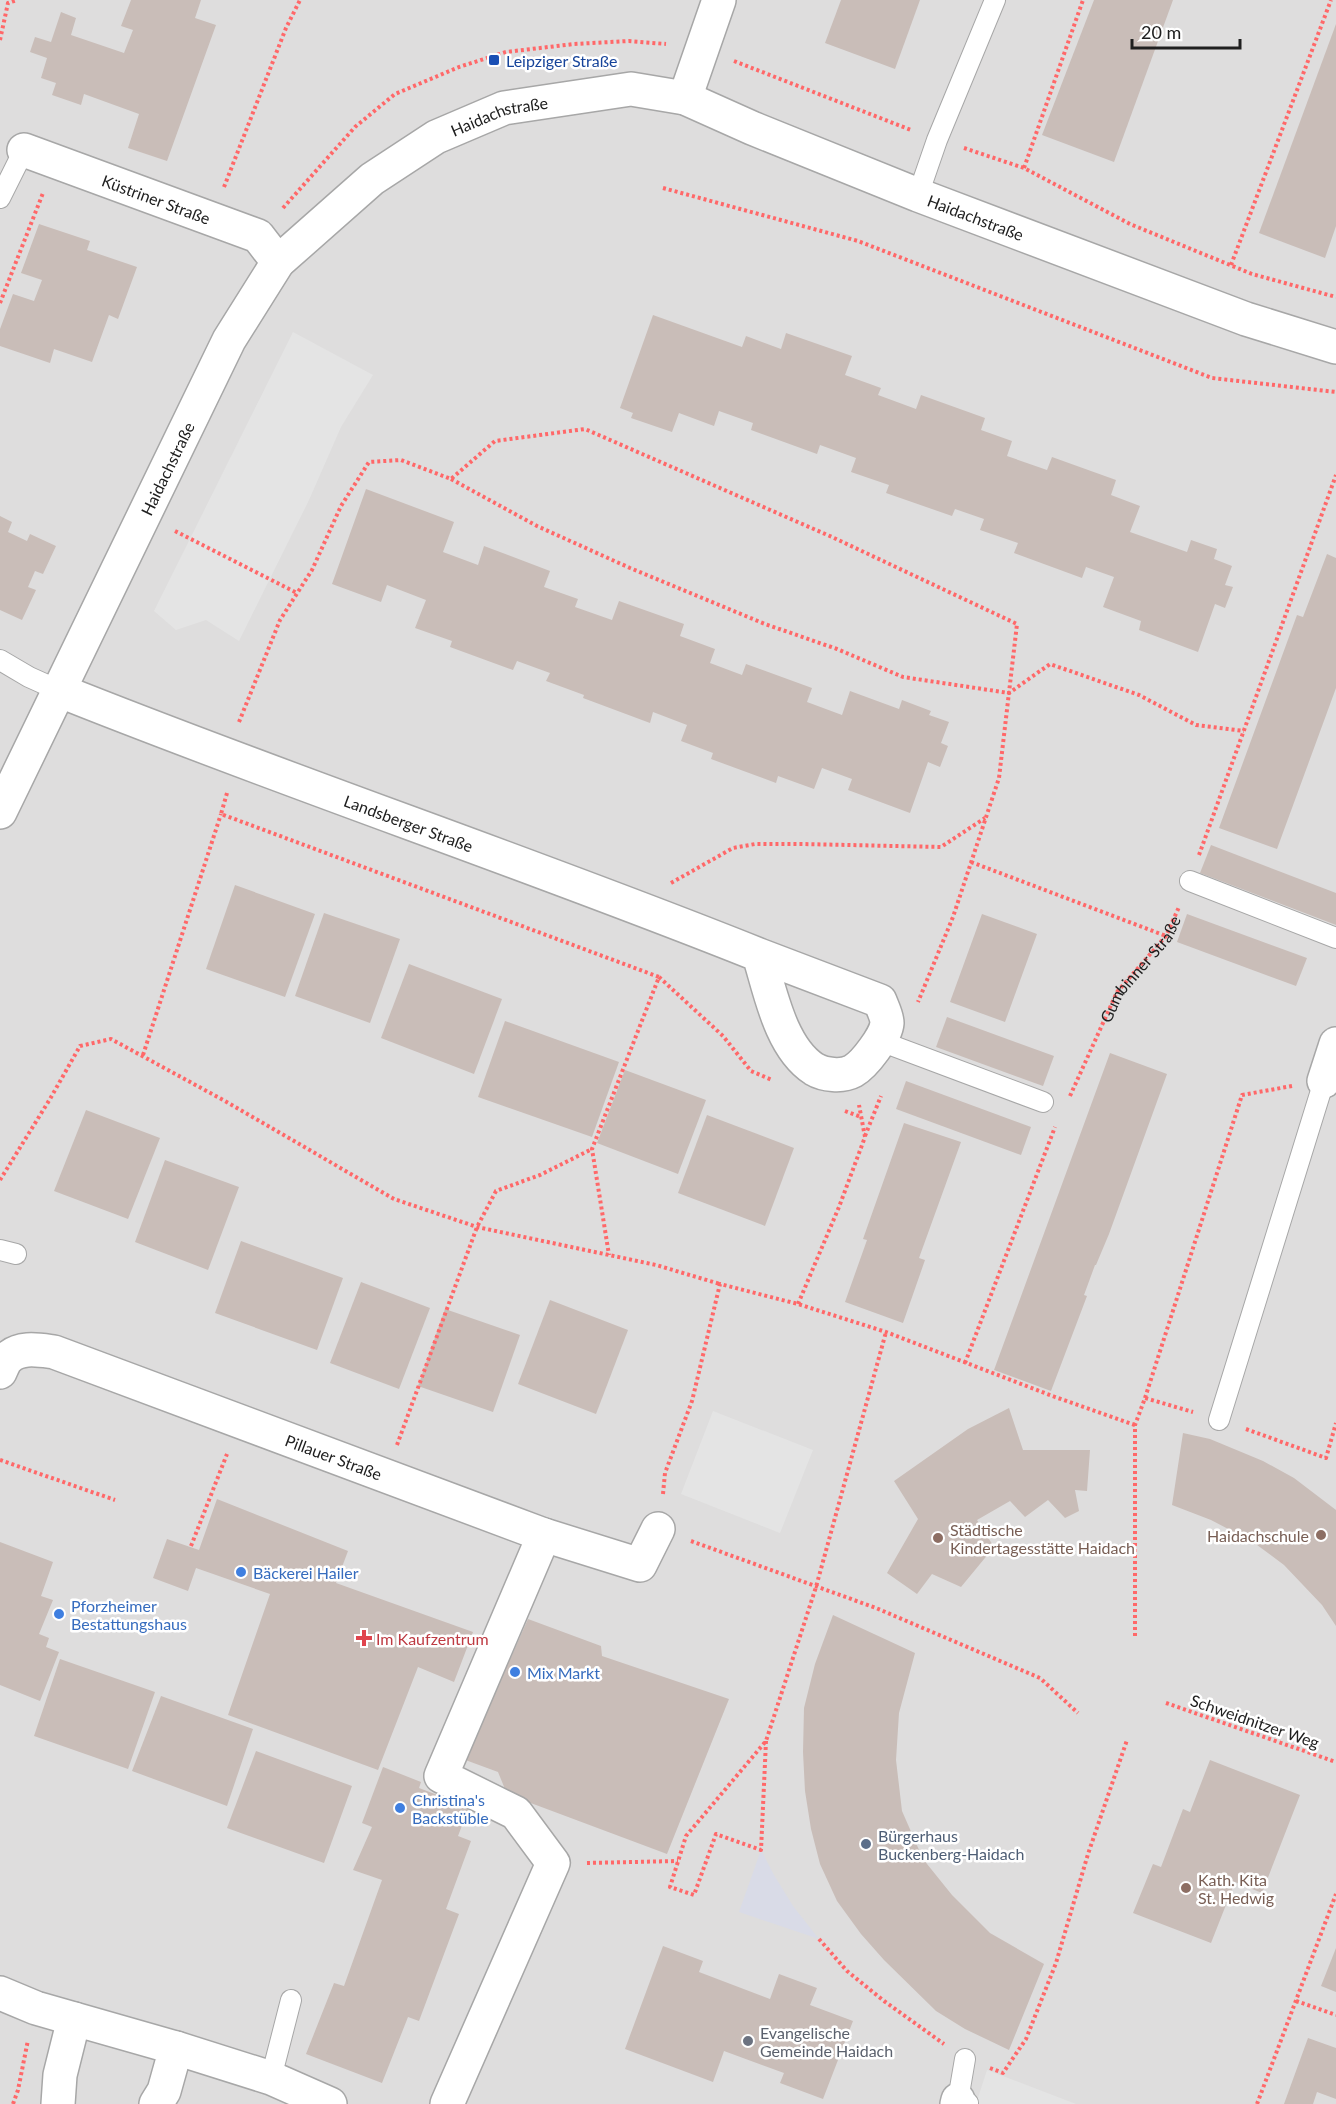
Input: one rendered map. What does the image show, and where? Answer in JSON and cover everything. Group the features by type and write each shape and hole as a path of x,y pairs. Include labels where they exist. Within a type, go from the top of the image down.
{"street":[{"path":"686,98 719,0"},
{"name":"Haidachstraße","path":"0,812 229,340 278,262 381,173 436,136 504,108 631,89 686,98 752,128 918,195 1246,319 1336,347"},
{"name":"Küstriner Straße","path":"24,150 258,236"},
{"path":"258,236 278,262"},
{"name":"Landsberger Straße","path":"58,690 230,757 630,903 880,1001"},
{"path":"759,955 779,1020 799,1056 814,1069 830,1075 853,1071 868,1057 880,1041 887,1022 880,1001"},
{"path":"1324,1081 1336,1044"},
{"name":"Pillauer Straße","path":"0,1372 7,1359 18,1352 31,1349 54,1352 544,1534 640,1565 658,1529"},
{"path":"447,2104 553,1863 516,1813 441,1776 544,1534"},
{"path":"0,1993 36,2008 271,2078 330,2104"},
{"path":"58,2104 60,2075 74,2019"},
{"path":"156,2104 164,2091 176,2048"}],"lane":[{"path":"918,195 937,140 995,0"},
{"path":"0,198 24,150"},
{"path":"0,660 58,690"},
{"path":"1190,881 1336,938"},
{"path":"880,1041 1043,1102"},
{"path":"1219,1420 1324,1081"},
{"path":"271,2078 291,2000"},
{"path":"962,2103 965,2059"}],"path":[{"path":"0,40 8,3 17,0"},
{"path":"212,219 286,28 300,0"},
{"path":"1024,168 1083,0"},
{"path":"1231,265 1331,0"},
{"path":"258,236 355,127 395,94 459,67 506,52 629,40 701,48 937,140 1024,168 1130,224 1252,274 1336,297"},
{"path":"0,303 56,162"},
{"path":"663,188 858,241 1212,378 1336,392"},
{"path":"451,479 495,441 585,429 832,537 1017,624 999,778 953,917 912,1017 880,1001"},
{"path":"143,1055 221,814 238,722 280,620 312,570 341,506 369,462 401,460 451,479 537,526 630,568 765,624 837,649 903,677 1009,693 1050,664 1139,695 1196,725 1244,731"},
{"name":"Gumbinner Straße","path":"1043,1102 1065,1107 1117,992 1166,936 1190,881 1336,475"},
{"path":"144,516 297,593"},
{"path":"221,814 659,977 723,1036 751,1071 777,1082"},
{"path":"630,903 733,848 755,844 941,847 986,818"},
{"path":"971,862 1166,936"},
{"path":"609,1255 592,1149 659,977"},
{"path":"0,1180 80,1046 111,1039 143,1055 394,1199 477,1227 656,1265 798,1304 886,1332 1055,1398 1135,1425"},
{"path":"798,1304 839,1207 865,1137 853,1071"},
{"path":"1135,1636 1135,1425 1242,1095 1324,1081"},
{"path":"965,1363 1056,1124 1043,1102"},
{"path":"840,1108 861,1117"},
{"path":"386,1476 477,1227 496,1191 540,1175 592,1149"},
{"path":"720,1284 692,1401 665,1473 658,1529 876,1608 1040,1678 1078,1713"},
{"path":"766,1741 686,1836 670,1887 694,1895 716,1834 761,1850 766,1741 816,1587 886,1332"},
{"path":"1145,1398 1219,1420 1326,1458 1336,1423"},
{"path":"191,1546 240,1422"},
{"path":"0,1460 115,1500"},
{"name":"Schweidnitzer Weg","path":"1166,1703 1336,1762"},
{"path":"819,1939 847,1971 884,2001 965,2059 1003,2073 1026,2039 1056,1963 1088,1854 1127,1740"},
{"path":"553,1863 678,1861"},
{"path":"1257,2104 1336,1894"},
{"path":"1296,2001 1336,2015"},
{"path":"13,2104 36,2008"}],"shaded area":[{"path":"0,0 1336,0 1336,2104 0,2104"},
{"path":"293,332 373,375 341,427 309,500 239,641 206,620 176,630 154,611"},
{"path":"713,1411 813,1450 780,1533 681,1494"},
{"path":"761,1850 793,1906 819,1939 739,1912"},
{"path":"987,2070 1076,2104 976,2104"}],"building":[{"path":"131,0 201,0 195,18 216,25 167,161 128,148 139,114 84,94 81,105 52,95 56,83 41,78 47,58 30,52 35,37 51,42 61,12 76,18 71,35 124,53 133,30 121,26"},
{"path":"841,0 920,0 895,69 825,43"},
{"path":"1094,0 1173,0 1114,162 1042,135"},
{"path":"1336,24 1336,226 1325,258 1259,233"},
{"path":"39,224 90,241 87,250 137,267 118,319 109,315 92,362 54,349 50,363 0,346 0,329 13,294 34,301 42,280 21,273"},
{"path":"653,315 742,347 746,336 781,349 786,333 852,356 845,375 881,388 878,395 916,409 921,395 985,418 981,430 1012,441 1007,456 1047,470 1052,457 1116,480 1111,495 1140,506 1130,532 1187,552 1191,540 1217,549 1214,559 1232,566 1225,585 1233,587 1225,608 1215,604 1198,652 1139,630 1141,621 1103,607 1114,577 1086,567 1082,578 1014,553 1018,543 980,530 984,519 955,509 952,516 886,493 889,485 851,472 856,458 820,445 817,454 751,430 753,423 719,411 714,426 679,413 672,432 631,418 633,413 620,408"},
{"path":"366,489 454,522 443,552 478,565 484,546 550,571 544,587 578,599 575,607 612,620 619,601 684,624 680,636 715,649 710,663 742,675 746,664 812,688 807,702 842,715 850,691 899,709 902,700 931,711 929,715 949,722 941,743 948,746 940,767 928,762 910,813 848,790 852,779 822,768 814,789 778,776 776,783 711,759 713,753 681,741 687,725 653,712 650,723 583,698 584,695 546,681 550,673 517,661 513,670 450,647 452,641 415,628 426,600 387,585 381,602 332,584"},
{"path":"0,516 12,522 8,532 27,541 30,534 56,546 43,574 35,571 28,587 36,590 22,620 0,610"},
{"path":"1327,554 1336,558 1336,688 1277,849 1219,828 1297,615 1303,617"},
{"path":"1211,845 1336,893 1336,925 1200,873"},
{"path":"235,885 315,914 285,997 206,969"},
{"path":"324,913 400,939 370,1023 295,996"},
{"path":"982,914 1037,934 1005,1022 950,1002"},
{"path":"1187,914 1307,958 1296,986 1177,942"},
{"path":"409,964 502,999 474,1074 381,1038"},
{"path":"947,1017 1054,1056 1043,1086 936,1047"},
{"path":"505,1021 619,1062 592,1137 478,1097"},
{"path":"1110,1053 1167,1074 1109,1234 1084,1295 1087,1296 1051,1391 994,1370"},
{"path":"625,1070 706,1100 678,1174 597,1143"},
{"path":"906,1081 1031,1127 1021,1155 896,1109"},
{"path":"86,1110 160,1138 128,1219 54,1191"},
{"path":"707,1115 794,1148 765,1226 678,1193"},
{"path":"904,1123 961,1142 919,1258 925,1260 903,1323 845,1302 867,1240 863,1239"},
{"path":"165,1160 239,1187 208,1270 135,1242"},
{"path":"241,1241 343,1278 317,1350 215,1313"},
{"path":"361,1282 430,1308 399,1389 330,1363"},
{"path":"550,1300 628,1330 596,1414 518,1384"},
{"path":"445,1309 520,1335 493,1412 418,1386"},
{"path":"1009,1408 1023,1450 1090,1450 1087,1491 1075,1490 1079,1511 1065,1518 1048,1500 1025,1517 1010,1501 977,1520 994,1547 961,1587 932,1574 917,1594 887,1573 918,1519 894,1481 968,1429"},
{"path":"1183,1433 1210,1439 1263,1461 1294,1478 1336,1510 1336,1626 1322,1605 1284,1565 1253,1542 1211,1520 1172,1505"},
{"path":"217,1499 348,1551 336,1583 473,1632 454,1682 418,1667 378,1770 228,1715 270,1594 196,1568 188,1591 153,1578 167,1539 199,1550"},
{"path":"0,1542 53,1562 41,1596 53,1600 39,1634 49,1638 46,1647 59,1652 40,1701 0,1685"},
{"name":"Bürgerhaus Buckenberg-Haidach","path":"833,1615 915,1653 899,1713 896,1760 902,1811 923,1859 952,1895 990,1933 1044,1964 1009,2050 965,2029 936,2011 884,1960 837,1901 820,1864 805,1791 804,1708 815,1664"},
{"path":"528,1619 601,1646 602,1656 729,1699 667,1854 507,1794 498,1772 460,1758 492,1672 511,1657"},
{"path":"60,1659 155,1692 128,1769 34,1736"},
{"path":"161,1696 253,1729 227,1806 132,1771"},
{"path":"256,1751 352,1786 324,1863 227,1828"},
{"path":"1210,1760 1300,1795 1262,1893 1235,1882 1211,1943 1133,1913 1153,1864 1161,1867 1183,1809 1190,1812"},
{"path":"383,1767 421,1782 419,1788 469,1807 458,1836 471,1841 446,1909 459,1914 419,2021 408,2017 382,2083 306,2054 334,1983 344,1986 382,1880 353,1870 372,1827 362,1823"},
{"path":"663,1946 703,1961 699,1972 770,1999 779,1974 817,1988 810,2005 853,2021 823,2099 780,2083 784,2073 724,2051 713,2082 625,2049"},
{"path":"1336,1948 1336,1992 1321,1986"},
{"path":"1308,2038 1336,2048 1336,2099 1317,2092 1313,2104 1284,2104"}],"place":[{"name":"Leipziger Straße","path":"494,60"},
{"name":"Haidachschule","path":"1321,1535"},
{"name":"Städtische Kindertagesstätte Haidach","path":"938,1538"},
{"name":"Bäckerei Hailer","path":"241,1572"},
{"name":"Pforzheimer Bestattungshaus","path":"59,1614"},
{"name":"Im Kaufzentrum","path":"364,1638"},
{"name":"Mix Markt","path":"515,1672"},
{"name":"Christina's Backstüble","path":"400,1808"},
{"name":"Bürgerhaus Buckenberg-Haidach","path":"866,1844"},
{"name":"Kath. Kita St. Hedwig","path":"1186,1888"},
{"name":"Evangelische Gemeinde Haidach","path":"748,2041"}]}
